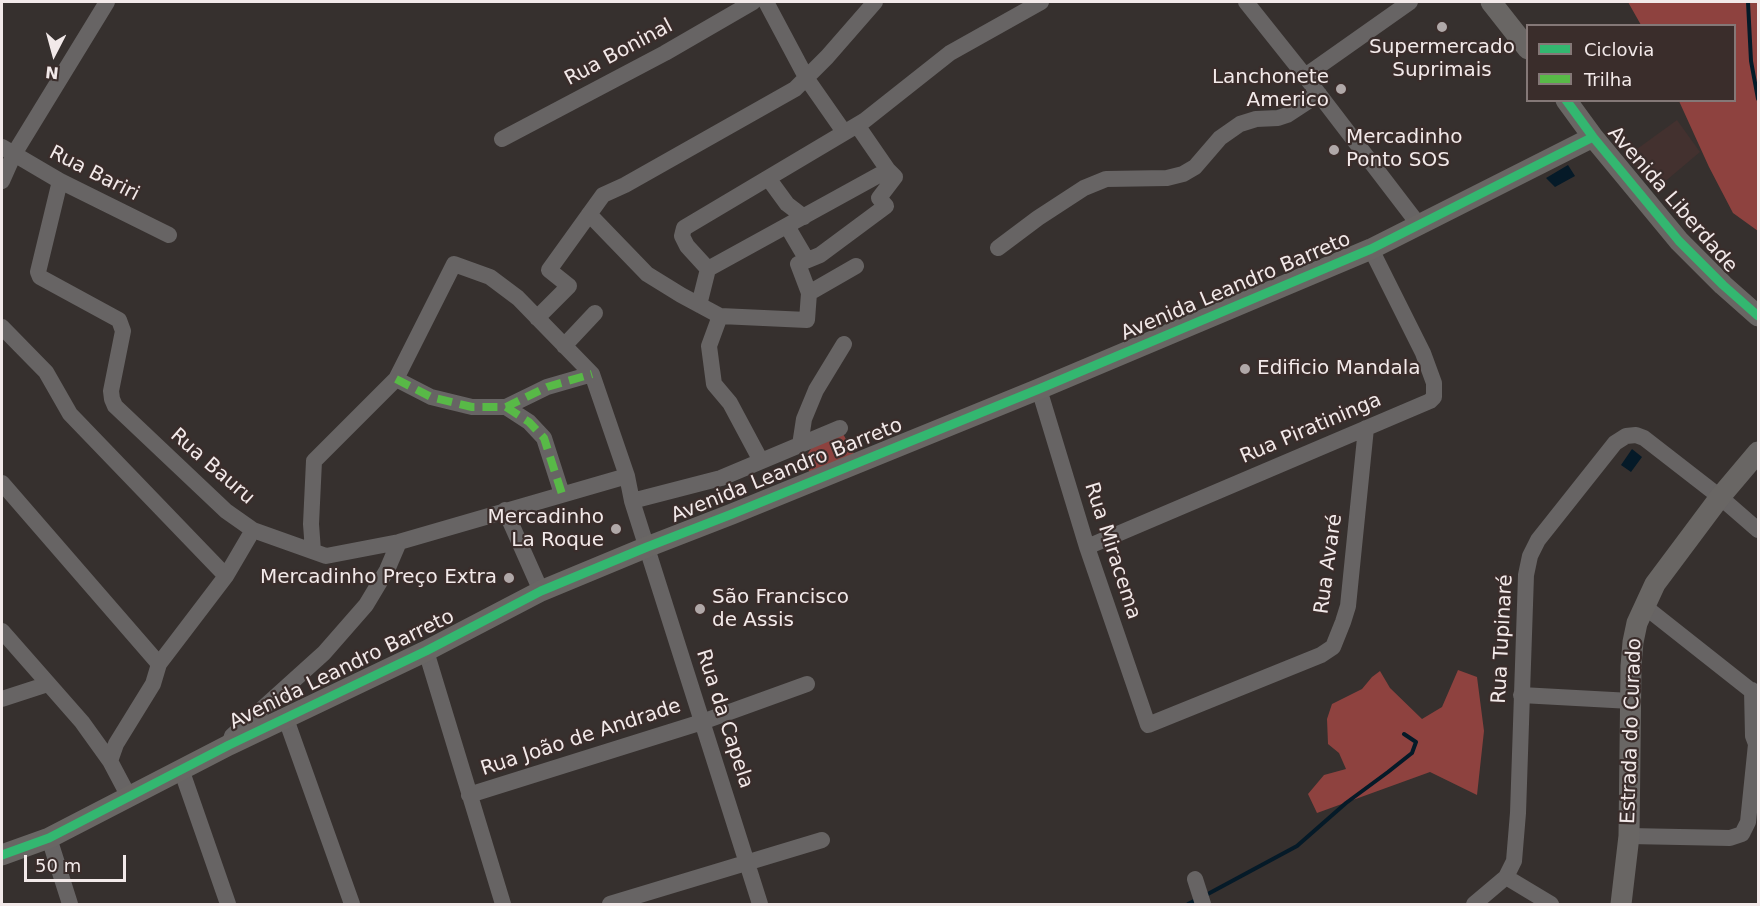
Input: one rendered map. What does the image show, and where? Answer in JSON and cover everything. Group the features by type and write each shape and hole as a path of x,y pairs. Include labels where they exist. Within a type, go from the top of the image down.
{"main road":[{"path":"1493,2 1526,48"},
{"name":"Avenida Liberdade","path":"1567,102 1593,137 1679,241 1758,316"},
{"name":"Avenida Leandro Barreto","path":"2,855 49,838 229,744 426,651 541,591 1039,389 1371,249 1593,137"},
{"name":"Estrada do Curado","path":"1621,904 1629,836 1633,642 1644,606 1660,576 1720,497 1758,452"}],"street":[{"path":"2,181 8,151 107,2"},
{"name":"Rua Boninal","path":"502,139 665,53 753,2"},
{"path":"589,214 647,274 720,316 807,321 809,293 798,264 820,255 886,206 879,198 895,177 807,79 766,2"},
{"path":"537,318 569,286 549,270 603,195 795,90 875,2"},
{"path":"708,270 687,246 682,236 684,228 850,129 897,96 950,53 1041,2"},
{"path":"1246,2 1419,225"},
{"path":"1305,76 1410,2"},
{"path":"998,248 1084,188 1106,179 1167,178 1183,174 1195,167 1220,138 1240,124 1256,119 1278,118 1287,115 1319,94"},
{"name":"Rua Bariri","path":"8,151 60,182 169,235"},
{"path":"699,305 708,270 888,170"},
{"path":"768,178 787,204 804,217"},
{"name":"Rua Bauru","path":"60,182 38,272 40,277 119,320 123,331 111,391 115,406 226,511 253,530 327,556 399,542 627,476"},
{"path":"787,226 807,260"},
{"name":"Rua Piratininga","path":"1087,547 1430,401 1434,397 1434,383 1423,353 1371,249"},
{"path":"313,551 311,524 314,461 396,379 454,264 489,277 518,298 592,374 547,387 506,407 472,407 431,397 396,379"},
{"path":"809,293 856,267"},
{"path":"564,346 595,313"},
{"path":"720,316 709,346 714,384 730,403 761,461"},
{"path":"2,327 46,372 70,414 226,576"},
{"path":"800,445 804,419 816,390 844,344"},
{"name":"Rua da Capela","path":"592,374 627,476 632,501 760,904"},
{"name":"Rua Miracema","path":"1039,389 1087,547 1148,725"},
{"path":"506,407 529,422 544,438 562,494"},
{"path":"632,501 721,478 840,428"},
{"name":"Rua Avaré","path":"1148,725 1321,655 1333,647 1348,606 1366,428"},
{"name":"Rua Tupinaré","path":"1506,878 1514,861 1515,849 1526,576 1530,556 1538,540 1615,443 1626,436 1636,435 1644,438 1720,497 1758,530"},
{"path":"2,483 159,664"},
{"path":"505,510 541,591"},
{"path":"110,760 116,744 153,684 159,664 226,576 253,530"},
{"path":"229,744 232,736 324,653 366,605 387,570 399,542"},
{"path":"1629,836 1730,838 1742,834 1748,822 1757,742 1753,729 1755,693 1644,606"},
{"path":"2,631 82,722 110,760 128,795"},
{"path":"426,651 503,904"},
{"path":"2,699 48,684"},
{"name":"Rua João de Andrade","path":"470,795 702,722 807,684"},
{"path":"1521,695 1631,701"},
{"path":"286,719 352,904"},
{"path":"181,769 228,904"},
{"path":"49,838 70,904"},
{"path":"610,904 749,864 822,840"},
{"path":"1474,904 1506,878 1551,904"},
{"path":"1195,879 1203,904"}],"shaded area":[{"path":"1628,2 1758,2 1758,231 1733,213 1679,102 1736,102 1736,24 1640,24"},
{"path":"1677,120 1700,152 1655,190 1626,157"},
{"path":"842,432 857,459 810,477 806,456 815,443"},
{"path":"1458,670 1477,677 1484,731 1477,795 1430,772 1317,813 1308,794 1324,775 1346,769 1339,753 1328,744 1327,719 1332,704 1362,689 1380,671 1390,688 1422,719 1442,707"}],"water":[{"path":"1568,165 1575,176 1555,187 1546,178"},
{"path":"1632,449 1642,457 1631,472 1621,465"}],"waterway":[{"path":"1748,2 1751,61 1758,99"},
{"path":"1206,895 1297,846 1346,803 1412,753 1416,742 1404,734"},
{"path":"1188,904 1196,900"}],"marked path":[{"path":"396,379 431,397 472,407 506,407 547,387 592,374"},
{"path":"506,407 529,422 544,438 562,494"}],"cycle path":[{"path":"1567,102 1593,137 1679,241 1758,316"},
{"path":"2,855 49,838 229,745 426,651 541,591 1039,389 1371,249 1593,137"}],"place":[{"name":"Supermercado Suprimais","path":"1442,27"},
{"name":"Lanchonete Americo","path":"1341,89"},
{"name":"Mercadinho Ponto SOS","path":"1334,150"},
{"name":"Edificio Mandala","path":"1245,369"},
{"name":"Mercadinho La Roque","path":"616,529"},
{"name":"Mercadinho Preço Extra","path":"509,578"},
{"name":"São Francisco de Assis","path":"700,609"}]}
